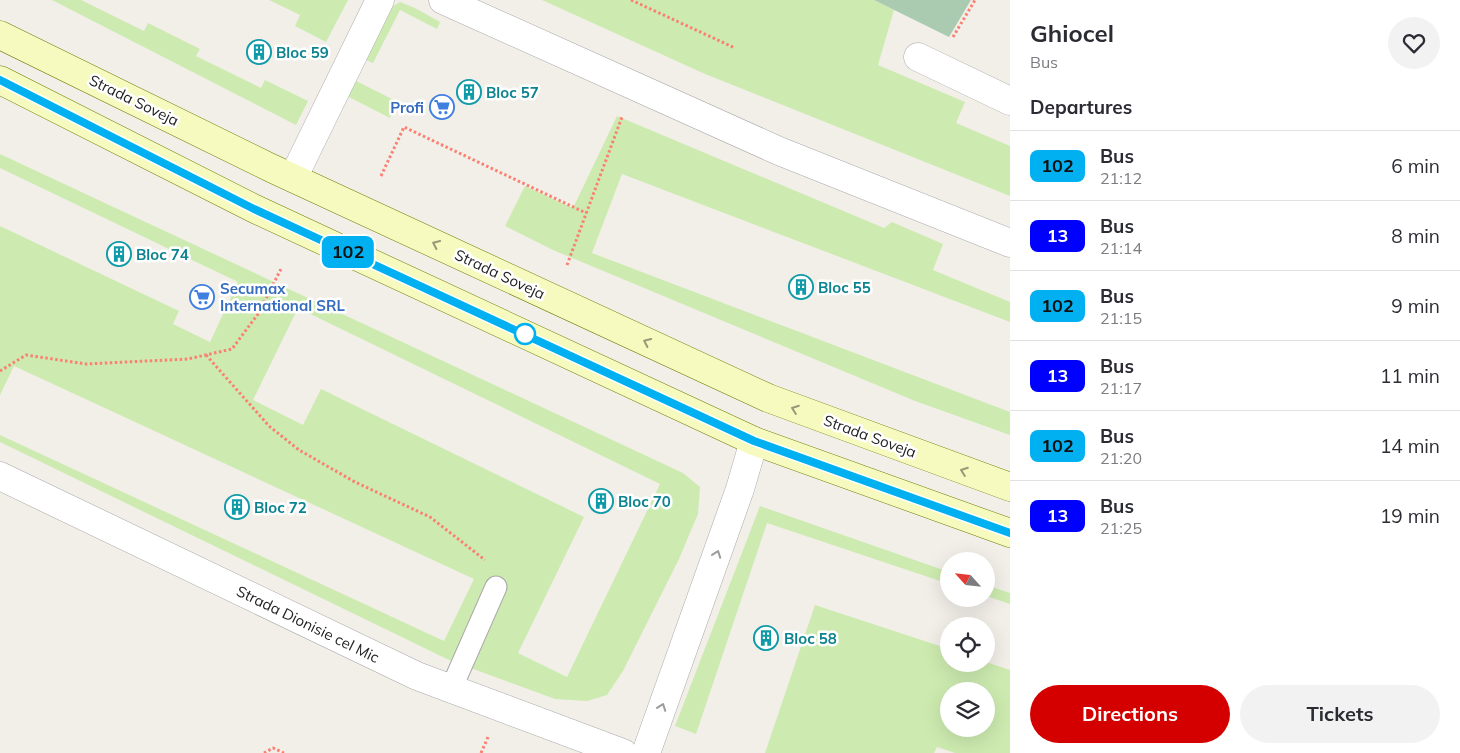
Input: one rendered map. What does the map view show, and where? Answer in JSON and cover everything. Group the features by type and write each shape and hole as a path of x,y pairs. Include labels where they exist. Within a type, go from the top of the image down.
{"main road":[{"name":"Strada Soveja","path":"0,35 293,178 768,398 1010,488"},
{"path":"0,80 254,209 754,441 1010,533"}],"street":[{"path":"293,178 380,0"},
{"path":"443,0 779,151 1010,243"},
{"path":"927,62 1010,101"},
{"path":"646,753 740,489 754,441"},
{"name":"Strada Dionisie cel Mic","path":"0,476 417,676 623,753"}],"lane":[{"path":"451,689 496,587"}],"path":[{"path":"631,0 735,48"},
{"path":"927,62 975,0"},
{"path":"567,265 634,86"},
{"path":"381,176 404,127 586,213"},
{"path":"0,371 26,355 86,364 188,359 232,349 258,314 282,267"},
{"path":"206,355 269,426 299,450 355,482 430,517 491,565 496,587"},
{"path":"264,753 273,748 284,753"}],"green space":[{"path":"52,0 81,0 144,31 148,23 200,49 196,56 261,88 265,80 308,101 296,125"},
{"path":"269,0 348,0 326,42 295,26 300,15"},
{"path":"542,0 874,0 894,10 878,65 965,102 956,123 1010,146 1010,196 705,74"},
{"path":"874,0 971,0 949,37"},
{"path":"400,2 440,22 437,29 400,10 373,63 366,60 356,81 398,102 390,118 343,94 388,9"},
{"path":"617,116 884,228 892,222 943,244 933,270 1010,302 1010,322 622,174 592,253 1010,412 1010,435 915,401 553,250 505,226 525,186 573,208"},
{"path":"0,154 683,473 700,487 698,514 679,559 623,671 607,695 587,701 555,699 449,660 0,442 0,435 444,641 474,579 14,366 0,395 0,226 179,311 173,324 210,342 238,282 0,168","holes":["298,308 660,484 567,677 518,653 584,517 321,389 303,425 253,400"]},
{"path":"760,506 940,569 940,581 767,523 696,734 675,726"},
{"path":"995,588 1010,593 1010,604 995,599"},
{"path":"815,605 940,646 940,672 995,672 995,665 1010,670 1010,753 955,753 937,747 934,753 765,753"}],"bus line":[{"name":"102","path":"0,80 254,209 754,441 1010,533"}],"place":[{"name":"Bloc 59","path":"259,52"},
{"name":"Bloc 57","path":"469,92"},
{"name":"Profi","path":"442,107"},
{"name":"Bloc 74","path":"119,254"},
{"name":"Bloc 55","path":"801,287"},
{"name":"Secumax International SRL","path":"202,297"},
{"name":"Bloc 70","path":"601,501"},
{"name":"Bloc 72","path":"237,507"},
{"name":"Bloc 58","path":"766,638"}]}
